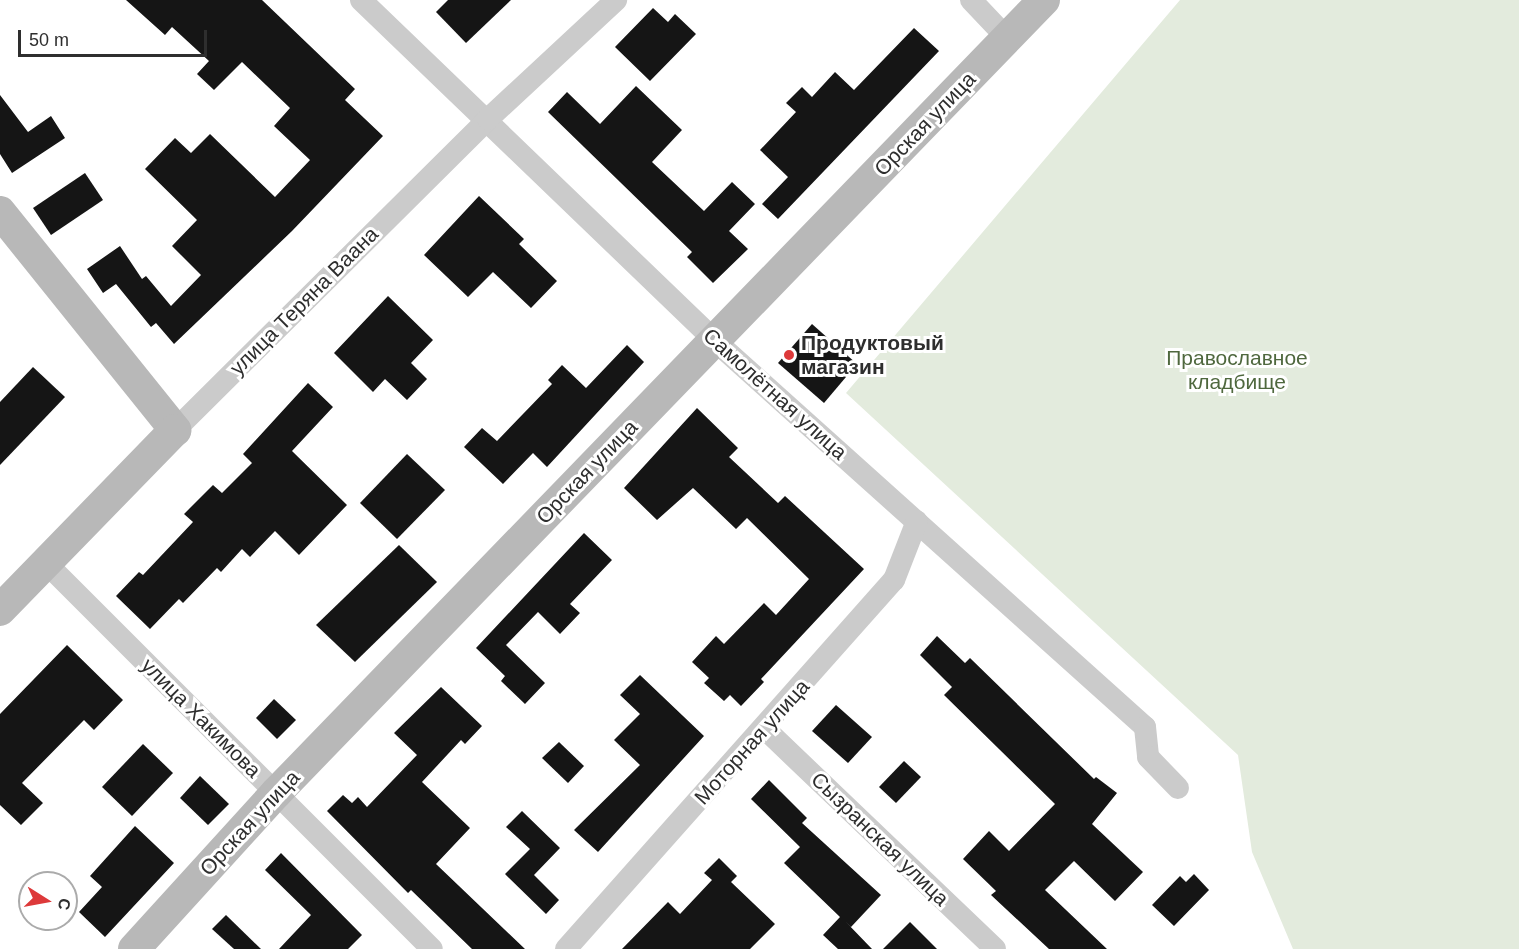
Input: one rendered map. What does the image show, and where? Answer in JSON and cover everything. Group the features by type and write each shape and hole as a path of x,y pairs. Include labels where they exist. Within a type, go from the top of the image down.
{"main road":[{"name":"Орская улица","path":"134,949 276,793 1044,0"},
{"path":"0,212 175,429"},
{"name":"улица Теряна Ваана","path":"0,610 47,564 175,429"}],"street":[{"name":"Самолётная улица","path":"361,0 488,119 714,340 1145,727 1148,756 1178,788"},
{"name":"улица Теряна Ваана","path":"175,429 488,119 616,0"},
{"path":"971,0 1007,38"},
{"name":"Моторная улица","path":"566,949 765,729 894,580 916,521"},
{"name":"улица Хакимова","path":"47,564 432,949"},
{"name":"Сызранская улица","path":"765,729 995,949"}],"green space":[{"name":"Православное кладбище","path":"1180,0 1519,0 1519,949 1293,949 1252,852 1238,755 846,393"}],"building":[{"path":"126,0 262,0 355,89 345,100 383,136 292,231 174,344 156,323 151,327 116,284 103,293 87,269 120,246 142,279 146,276 171,306 201,275 172,246 197,220 145,169 175,138 191,153 210,134 275,197 310,160 274,126 290,108 242,62 214,90 197,74 209,61 172,27 165,35"},
{"path":"448,0 511,0 466,43 436,12"},
{"path":"653,8 668,22 675,14 696,34 650,81 615,47"},
{"path":"914,28 939,51 778,219 762,204 788,177 760,150 796,112 786,103 802,87 812,97 835,72 854,90"},
{"path":"636,86 682,130 652,162 704,211 732,182 755,204 729,231 748,249 713,283 687,257 692,252 548,112 567,92 600,124"},
{"path":"0,95 28,132 51,116 65,138 12,173 0,154"},
{"path":"85,173 103,200 51,235 33,208"},
{"path":"479,196 524,239 519,244 557,281 531,308 493,272 468,297 424,255"},
{"path":"388,296 433,340 411,363 427,379 407,400 385,379 373,392 334,353"},
{"path":"812,324 857,364 824,403 778,363"},
{"path":"627,345 644,362 547,467 533,453 503,484 464,447 482,428 497,441 552,384 548,380 562,365 586,388"},
{"path":"33,367 65,397 0,465 0,402"},
{"path":"308,383 333,407 292,451 347,505 299,555 275,531 250,557 242,549 221,572 217,568 183,603 179,599 150,629 116,596 139,572 143,575 193,522 184,514 213,485 222,493 252,463 243,454"},
{"path":"697,408 738,448 729,457 778,503 785,496 864,569 761,679 764,682 741,706 730,695 724,701 704,683 709,678 692,662 716,636 724,644 764,603 776,615 809,579 747,518 736,529 693,488 657,520 624,488"},
{"path":"407,454 445,490 397,539 360,503"},
{"path":"584,533 612,560 570,604 580,613 560,634 538,612 506,645 545,683 525,704 501,681 505,676 476,648"},
{"path":"399,545 437,582 355,662 316,625"},
{"path":"937,636 965,663 970,658 1094,779 1096,777 1117,793 1092,824 1143,872 1115,901 1074,861 1045,890 1107,949 1049,949 991,895 996,891 963,859 989,831 1009,851 1055,804 944,695 952,687 920,655"},
{"path":"67,645 123,700 94,730 84,720 22,783 43,803 21,825 0,805 0,714"},
{"path":"640,675 704,736 598,852 574,830 640,765 614,740 640,714 620,695"},
{"path":"441,687 482,726 465,744 461,740 422,782 470,828 436,864 525,949 472,949 411,890 408,893 327,811 343,795 352,803 358,797 367,807 417,755 394,733"},
{"path":"274,699 296,720 277,739 256,718"},
{"path":"836,705 872,737 848,763 812,731"},
{"path":"559,742 584,766 568,783 542,758"},
{"path":"143,744 173,773 132,816 102,787"},
{"path":"904,761 921,777 896,803 879,787"},
{"path":"200,776 229,804 208,825 180,798"},
{"path":"769,780 807,818 802,823 881,895 851,927 845,921 872,949 838,949 823,935 840,917 784,863 800,847 751,799"},
{"path":"522,811 560,848 534,875 559,900 546,914 505,874 530,849 506,827"},
{"path":"135,826 174,863 105,937 79,912 102,887 90,876"},
{"path":"281,853 362,935 348,949 279,949 311,915 265,870"},
{"path":"719,858 737,876 731,882 775,924 750,949 622,949 668,902 680,914 712,880 704,873"},
{"path":"1194,874 1209,890 1174,926 1152,905 1180,876 1186,882"},
{"path":"226,915 261,949 234,949 212,929"},
{"path":"910,922 937,949 883,949"}],"place":[{"name":"Продуктовый магазин","path":"789,355"}]}
